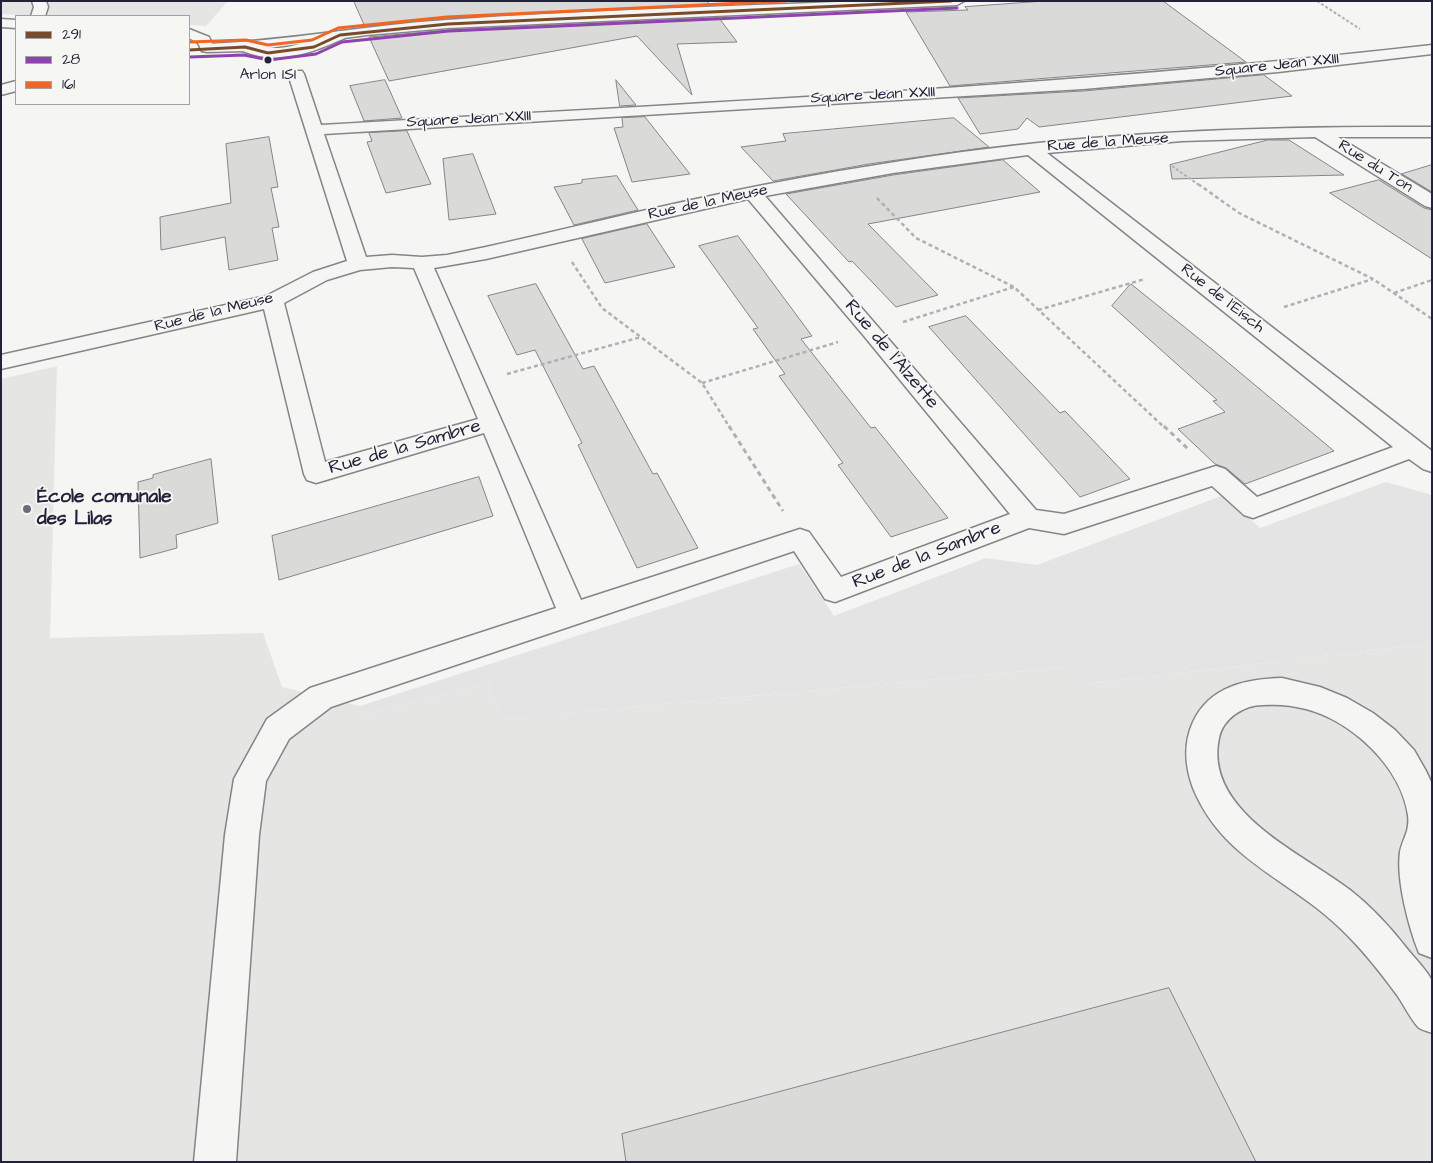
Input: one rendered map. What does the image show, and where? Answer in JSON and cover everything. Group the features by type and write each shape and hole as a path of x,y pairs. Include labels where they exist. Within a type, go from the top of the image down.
{"street":[{"path":"38,15 41,6 39,1"},
{"path":"190,50 245,47 268,53 314,47 340,35 448,24 845,4 957,1"},
{"path":"1,23 15,24"},
{"path":"207,48 245,38 339,26 392,23 448,24"},
{"path":"190,33 204,40 207,48"},
{"name":"Square Jean XXIII","path":"314,130 1083,84 1278,67 1432,49"},
{"path":"296,74 358,264"},
{"path":"1,90 15,86"},
{"name":"Rue du Ton","path":"1318,132 1432,202"},
{"name":"Rue de la Meuse","path":"1,362 273,301 320,276 358,264 392,260 422,263 447,261 753,192 854,175 1032,149 1134,140 1256,133 1432,132"},
{"name":"Rue de l'Eisch","path":"1032,149 1422,456"},
{"name":"Rue de l'Alzette","path":"753,192 1028,518"},
{"name":"Rue de la Sambre","path":"422,263 475,382 573,614"},
{"name":"Rue de la Sambre","path":"273,301 316,474 492,423"},
{"path":"1028,518 1064,524 1216,475 1253,508 1422,456"},
{"name":"Rue de la Sambre","path":"800,538 834,591 1028,518"},
{"path":"215,1162 242,835 250,779 278,729 321,697 800,538"},
{"path":"1432,940 1428,930 1417,853 1425,832 1423,808 1414,781 1398,755 1369,728 1349,714 1320,700 1292,692 1265,691 1240,696 1223,705 1210,719 1203,737 1201,758 1207,780 1218,804 1236,827 1259,848 1288,866 1340,905 1380,944 1432,1014"}],"path":[{"path":"1134,140 1239,213 1374,279 1432,320"},
{"path":"854,175 916,238 1014,287 1216,475"},
{"path":"556,237 602,308 702,383 800,538"},
{"path":"1038,310 1183,268"},
{"path":"1247,319 1374,279"},
{"path":"1394,293 1432,280"},
{"path":"702,383 1014,287"},
{"path":"475,382 641,337"}],"shaded area":[{"path":"1,1 228,1 206,26 190,25 190,15 1,14"},
{"path":"57,366 50,638 263,633 282,687 360,706 364,714 488,683 501,719 1067,667 1088,684 1432,643 1432,1162 1,1162 1,379"},
{"path":"1386,482 1432,495 1432,643 1087,684 1066,667 501,719 488,683 364,714 360,706 799,564 834,616 986,558 1037,565 1224,495 1260,528"}],"building":[{"path":"354,1 707,1 710,5 498,15 365,26"},
{"path":"1045,1 1163,1 1246,62 950,86 906,12 968,10 965,7"},
{"path":"719,18 737,42 677,44 692,95 637,36 389,81 369,37 448,30"},
{"path":"1264,75 1292,96 1039,127 1027,118 1018,129 980,134 958,98 1083,91"},
{"path":"385,80 402,118 364,121 350,86"},
{"path":"616,80 636,105 620,106"},
{"path":"645,117 690,174 632,182 614,128 623,127 622,118"},
{"path":"954,118 989,147 869,164 773,181 741,147 786,141 783,134"},
{"path":"407,131 431,184 386,193 367,142 372,141 369,133"},
{"path":"269,137 278,187 271,188 279,227 272,228 278,260 229,270 225,237 161,250 160,217 231,203 226,144"},
{"path":"1268,140 1289,140 1344,175 1172,179 1170,165"},
{"path":"473,154 496,214 449,220 443,159"},
{"path":"1003,160 1040,192 868,224 938,295 896,307 852,261 849,262 786,194 893,175"},
{"path":"1432,165 1432,192 1402,174"},
{"path":"617,176 638,210 574,225 554,187 582,183 582,180"},
{"path":"1379,180 1424,208 1432,210 1432,259 1330,193"},
{"path":"647,224 675,267 605,283 582,239"},
{"path":"738,236 812,336 801,339 871,428 875,427 948,518 891,537 838,465 843,463 779,376 785,374 753,329 758,328 699,246"},
{"path":"536,284 583,369 594,366 653,474 657,473 698,548 637,568 578,445 582,443 535,350 517,355 488,296"},
{"path":"1131,284 1334,451 1245,484 1226,468 1215,464 1178,429 1225,412 1213,401 1217,400 1112,306"},
{"path":"966,316 1060,413 1065,411 1130,479 1080,497 929,327"},
{"path":"211,459 218,523 176,535 177,548 140,558 138,482 153,478 153,475"},
{"path":"479,477 493,516 279,580 272,536"},
{"path":"1169,988 1256,1162 626,1162 622,1134"}],"transit line":[{"name":"161","path":"190,42 246,40 268,45 312,40 338,28 447,17 785,1"},
{"name":"291","path":"190,50 245,47 268,53 314,47 340,35 448,24 951,1"},
{"name":"28","path":"190,57 244,55 269,60 316,54 342,42 449,31 957,8"}],"place":[{"name":"Arlon ISI","path":"268,60"},
{"name":"École comunale des Lilas","path":"27,509"}]}
